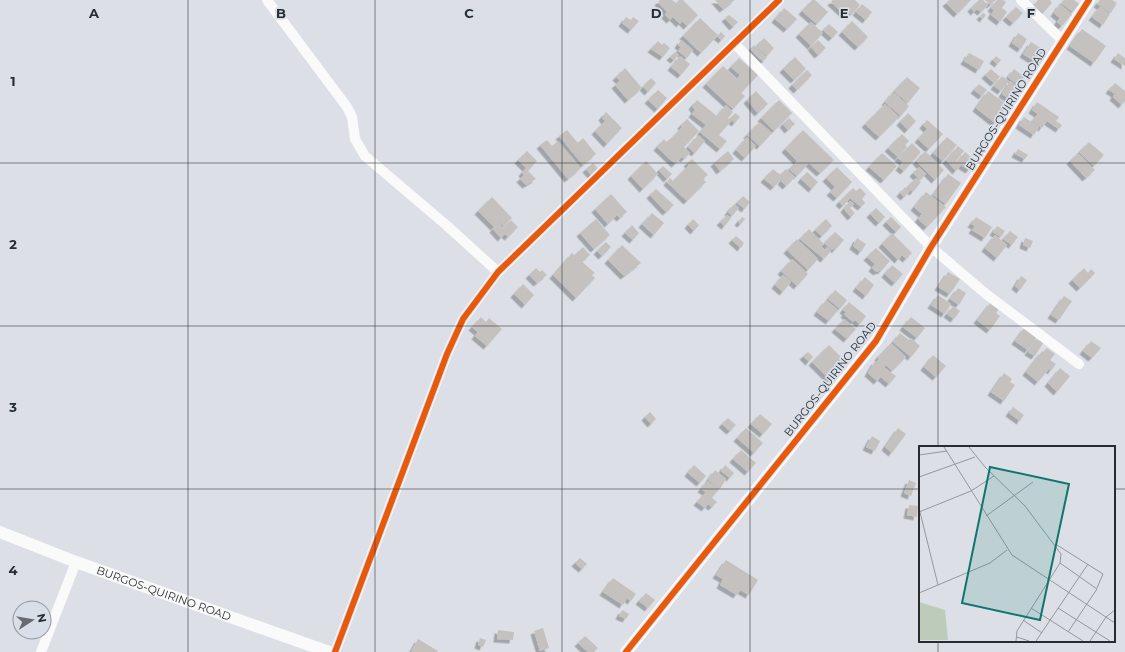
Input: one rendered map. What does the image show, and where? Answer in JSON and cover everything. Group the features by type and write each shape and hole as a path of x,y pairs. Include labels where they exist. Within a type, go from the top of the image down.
{"street":[{"path":"267,0 347,107 352,117 355,139 365,156 445,224 498,272"},
{"path":"335,652 447,354 463,319 498,272 779,0"},
{"path":"1021,0 1062,40"},
{"name":"BURGOS-QUIRINO ROAD","path":"626,652 876,341 932,247 1062,40 1089,0"},
{"path":"734,43 932,247 999,304 1080,364"},
{"name":"BURGOS-QUIRINO ROAD","path":"0,532 76,562 330,652"},
{"path":"41,652 76,562"}],"building":[{"path":"660,0 672,0 676,3 679,0 683,0 698,15 687,26 682,21 680,24 673,17 670,20 665,15 667,12 658,2"},
{"path":"715,0 735,0 723,9"},
{"path":"812,0 815,0 828,12 817,24 802,11"},
{"path":"833,0 855,0 860,5 851,15 848,12 845,15 831,2"},
{"path":"949,0 971,0 957,14 946,3"},
{"path":"979,0 983,0 988,5 981,12 977,9 974,12 971,8"},
{"path":"985,0 996,0 990,5"},
{"path":"997,0 1003,0 1006,2 1002,8 1007,12 1000,22 991,15 994,10 991,8"},
{"path":"1038,0 1050,0 1052,3 1043,13 1034,5"},
{"path":"1064,0 1074,0 1079,4 1073,12 1061,3"},
{"path":"1100,0 1112,0 1117,3 1111,13 1097,4"},
{"path":"862,4 872,12 866,20 856,12"},
{"path":"1060,4 1072,14 1062,26 1057,22 1060,18 1054,13"},
{"path":"1016,7 1023,13 1013,23 1006,17"},
{"path":"1100,7 1110,14 1103,25 1092,17"},
{"path":"784,8 797,19 787,29 775,19"},
{"path":"983,13 986,15 983,19 980,16"},
{"path":"729,15 738,22 733,27 725,18"},
{"path":"626,17 631,20 633,17 639,21 631,30 622,23"},
{"path":"700,18 718,35 701,53 683,36"},
{"path":"852,21 868,37 858,47 842,32"},
{"path":"811,22 823,33 811,46 799,34"},
{"path":"829,24 838,32 832,38 823,30"},
{"path":"1082,29 1106,46 1094,63 1070,46"},
{"path":"721,32 725,36 722,40 717,36"},
{"path":"1018,33 1027,39 1021,49 1012,43"},
{"path":"764,38 774,48 767,56 756,46"},
{"path":"681,40 693,50 687,58 678,51 681,47 678,45"},
{"path":"818,40 826,48 818,55 811,47"},
{"path":"658,41 662,45 664,43 670,48 663,57 651,49"},
{"path":"1031,42 1047,52 1039,64 1023,54"},
{"path":"754,45 767,58 763,61 750,49"},
{"path":"675,52 679,55 674,60 670,57"},
{"path":"969,53 984,61 979,70 964,61"},
{"path":"1118,53 1125,58 1125,66 1114,59"},
{"path":"680,56 690,64 681,75 671,67"},
{"path":"996,56 1001,60 998,64 993,60"},
{"path":"795,57 806,69 794,80 783,69"},
{"path":"739,58 758,75 741,93 745,96 733,109 706,84 723,66 737,79 740,75 731,67"},
{"path":"625,68 642,88 628,100 615,85 620,81 616,77"},
{"path":"991,69 1000,77 994,83 985,75"},
{"path":"1014,69 1024,77 1018,85 1008,77"},
{"path":"807,70 812,75 797,90 792,85"},
{"path":"1002,76 1009,81 1001,91 994,86"},
{"path":"907,77 920,88 908,103 894,91"},
{"path":"651,78 656,83 648,92 643,87"},
{"path":"1010,81 1022,89 1014,102 1002,94"},
{"path":"1115,83 1125,91 1125,101 1122,105 1113,97 1115,94 1109,90"},
{"path":"979,84 987,90 982,96 974,90"},
{"path":"658,90 667,98 658,109 648,100"},
{"path":"756,91 768,104 758,113 747,100"},
{"path":"988,91 1005,103 1001,108 1004,111 995,123 976,108"},
{"path":"893,92 909,106 901,116 885,102"},
{"path":"697,100 717,116 726,105 733,112 728,118 731,121 719,135 727,141 720,149 700,132 706,125 692,114 695,110 692,106"},
{"path":"779,100 792,113 774,131 761,118"},
{"path":"1037,102 1059,117 1056,121 1062,125 1059,129 1047,121 1042,128 1032,121 1038,114 1032,110"},
{"path":"885,104 899,117 879,137 865,124"},
{"path":"606,112 622,128 607,144 595,131 605,121 602,117"},
{"path":"735,113 740,117 735,123 730,119"},
{"path":"908,113 916,121 908,130 900,122"},
{"path":"1024,117 1039,127 1034,135 1019,125"},
{"path":"789,118 795,124 788,130 783,124"},
{"path":"687,119 699,131 684,147 690,153 684,159 682,157 675,164 657,147 664,139 666,142 673,137"},
{"path":"927,120 943,134 929,149 918,139 927,129 923,125"},
{"path":"759,122 772,133 760,146 747,135"},
{"path":"567,130 578,143 583,138 596,154 583,165 559,136"},
{"path":"803,130 834,160 820,173 809,163 797,176 789,169 797,161 785,149"},
{"path":"902,134 909,141 905,145 907,147 898,157 888,148"},
{"path":"698,135 705,141 695,153 688,147"},
{"path":"747,137 756,146 745,158 736,150"},
{"path":"947,137 957,145 943,161 933,153"},
{"path":"547,140 552,146 558,141 581,168 568,179 540,145"},
{"path":"1089,142 1104,155 1094,166 1079,152"},
{"path":"912,143 921,152 904,171 899,167 903,162 898,158"},
{"path":"958,146 964,151 956,161 957,162 965,152 976,161 969,170 961,165 956,171 946,160"},
{"path":"1018,149 1028,155 1025,159 1015,154"},
{"path":"527,151 537,161 528,171 536,179 526,185 520,179 524,175 522,173 526,168 518,160"},
{"path":"728,151 734,159 720,171 714,163"},
{"path":"925,151 944,170 935,180 916,161"},
{"path":"882,153 897,166 884,180 869,167"},
{"path":"1078,153 1095,170 1086,178 1070,161"},
{"path":"692,159 708,175 703,179 706,182 687,201 667,182 670,178 673,181 689,165 687,163"},
{"path":"646,161 658,174 643,189 631,176"},
{"path":"593,163 601,172 594,178 586,169"},
{"path":"663,166 672,174 667,179 659,170"},
{"path":"837,167 852,182 837,198 830,192 835,187 826,178"},
{"path":"919,167 926,174 920,180 913,173"},
{"path":"773,169 783,177 774,187 764,179"},
{"path":"786,169 795,177 786,186 781,181 784,177 781,174"},
{"path":"807,172 818,182 812,189 801,179"},
{"path":"948,174 961,183 946,204 933,195"},
{"path":"916,178 921,182 913,192 907,187"},
{"path":"905,187 910,191 904,197 900,193"},
{"path":"853,188 856,191 860,188 866,194 862,199 865,203 861,207 850,198 843,206 839,202"},
{"path":"656,189 674,205 666,212 650,195"},
{"path":"926,192 946,207 927,227 918,219 922,214 914,207"},
{"path":"611,194 627,212 620,218 617,215 608,224 595,209"},
{"path":"743,196 750,202 745,209 737,203"},
{"path":"492,197 512,218 504,226 499,222 494,227 478,211"},
{"path":"850,201 854,204 850,208 855,213 851,217 844,209"},
{"path":"734,204 739,208 732,216 728,212"},
{"path":"876,208 885,217 879,223 870,214"},
{"path":"652,213 664,223 654,235 642,224"},
{"path":"727,215 731,218 725,226 720,222"},
{"path":"742,217 745,219 741,224 738,222"},
{"path":"891,217 901,227 896,232 886,222"},
{"path":"976,217 992,227 985,238 972,230 975,226 971,224"},
{"path":"596,219 610,235 594,249 580,233"},
{"path":"693,219 699,225 694,231 688,225"},
{"path":"826,219 832,226 822,236 815,230"},
{"path":"511,220 518,227 508,237 505,234 501,238 493,229 499,223 503,228"},
{"path":"632,225 639,233 633,240 625,233"},
{"path":"997,226 1005,231 1001,237 993,232"},
{"path":"809,229 824,244 821,247 825,250 827,247 831,251 824,259 800,239"},
{"path":"1010,231 1018,237 1012,245 1003,239"},
{"path":"835,232 844,240 835,250 834,248 832,250 824,243"},
{"path":"892,233 912,253 906,259 902,255 898,260 882,244"},
{"path":"995,235 1007,245 997,258 985,248"},
{"path":"736,236 744,243 741,248 732,240"},
{"path":"857,238 866,244 861,252 853,246"},
{"path":"1025,238 1033,241 1030,248 1023,245"},
{"path":"797,239 818,259 808,270 787,250"},
{"path":"606,242 611,247 602,256 597,251"},
{"path":"622,245 641,263 624,276 608,260"},
{"path":"583,247 590,255 582,262 575,255"},
{"path":"876,248 890,261 881,271 880,270 877,272 872,268 875,264 867,257"},
{"path":"572,253 595,273 592,275 595,278 576,298 553,275"},
{"path":"792,259 808,274 797,286 781,271"},
{"path":"892,265 903,274 895,283 885,274"},
{"path":"536,268 540,272 542,270 547,275 537,283 529,275"},
{"path":"1084,268 1088,273 1091,269 1095,273 1080,288 1072,280"},
{"path":"948,272 960,279 950,294 938,287"},
{"path":"783,275 791,282 783,292 775,285"},
{"path":"1021,276 1027,280 1020,290 1015,286"},
{"path":"865,277 874,285 866,296 856,288"},
{"path":"523,284 534,295 525,305 514,294"},
{"path":"958,288 966,293 959,305 950,299"},
{"path":"835,290 847,300 840,309 828,299"},
{"path":"938,295 951,304 945,314 931,305"},
{"path":"1064,296 1072,301 1059,320 1051,315"},
{"path":"826,300 838,310 829,321 817,312"},
{"path":"849,302 866,316 860,324 855,320 853,322 844,314 846,312 843,310"},
{"path":"991,302 999,309 996,313 1000,316 990,330 977,320"},
{"path":"953,306 960,311 954,319 947,314"},
{"path":"481,317 486,322 489,318 502,329 487,346 475,336 478,332 472,327"},
{"path":"911,317 925,328 917,338 903,327"},
{"path":"844,319 856,329 847,339 835,329"},
{"path":"1025,327 1038,336 1028,350 1015,341"},
{"path":"900,333 909,340 911,338 920,346 911,357 893,342"},
{"path":"1039,336 1045,340 1035,356 1028,352"},
{"path":"1091,341 1101,348 1092,358 1083,351"},
{"path":"891,343 906,357 892,371 886,365 884,368 877,361 879,359 878,357"},
{"path":"829,345 847,363 830,380 812,362"},
{"path":"1047,348 1055,354 1050,360 1056,364 1051,371 1049,369 1038,382 1026,372 1042,351 1043,352"},
{"path":"808,352 813,357 809,362 803,356"},
{"path":"933,355 946,366 936,377 924,367"},
{"path":"875,361 896,376 889,384 881,377 877,381 868,373"},
{"path":"1060,368 1070,376 1057,392 1048,383"},
{"path":"1004,373 1012,379 1010,382 1015,385 1004,401 991,392"},
{"path":"1013,407 1024,415 1020,421 1009,413"},
{"path":"650,412 656,419 651,424 645,417"},
{"path":"760,414 772,424 763,434 751,424"},
{"path":"728,418 736,425 730,431 722,424"},
{"path":"746,428 763,443 754,453 737,438"},
{"path":"898,428 906,434 892,453 885,447"},
{"path":"872,436 880,441 875,451 866,447"},
{"path":"741,450 756,463 748,472 733,459"},
{"path":"694,465 706,476 700,483 688,473"},
{"path":"725,465 734,473 730,478 721,471"},
{"path":"715,470 726,479 720,489 708,480"},
{"path":"909,480 916,483 911,496 904,493"},
{"path":"707,481 719,489 712,498 717,502 712,507 708,504 705,508 697,502 706,492 701,489"},
{"path":"909,505 918,506 917,517 907,515"},
{"path":"580,558 587,564 582,569 575,563"},
{"path":"726,560 758,580 749,595 740,590 737,595 720,585 723,579 716,575"},
{"path":"613,578 636,594 631,601 627,598 623,605 603,592"},
{"path":"646,593 655,600 648,608 639,601"},
{"path":"622,610 629,614 626,619 619,616"},
{"path":"543,628 549,648 540,651 534,631"},
{"path":"498,630 514,632 513,640 497,639"},
{"path":"585,636 598,648 594,652 588,652 578,643"},
{"path":"480,638 486,640 483,647 478,645"},
{"path":"418,639 438,651 411,652"}],"cycle path":[{"path":"335,652 447,354 463,319 498,272 779,0"},
{"path":"626,652 876,341 931,247 1089,0"}]}
